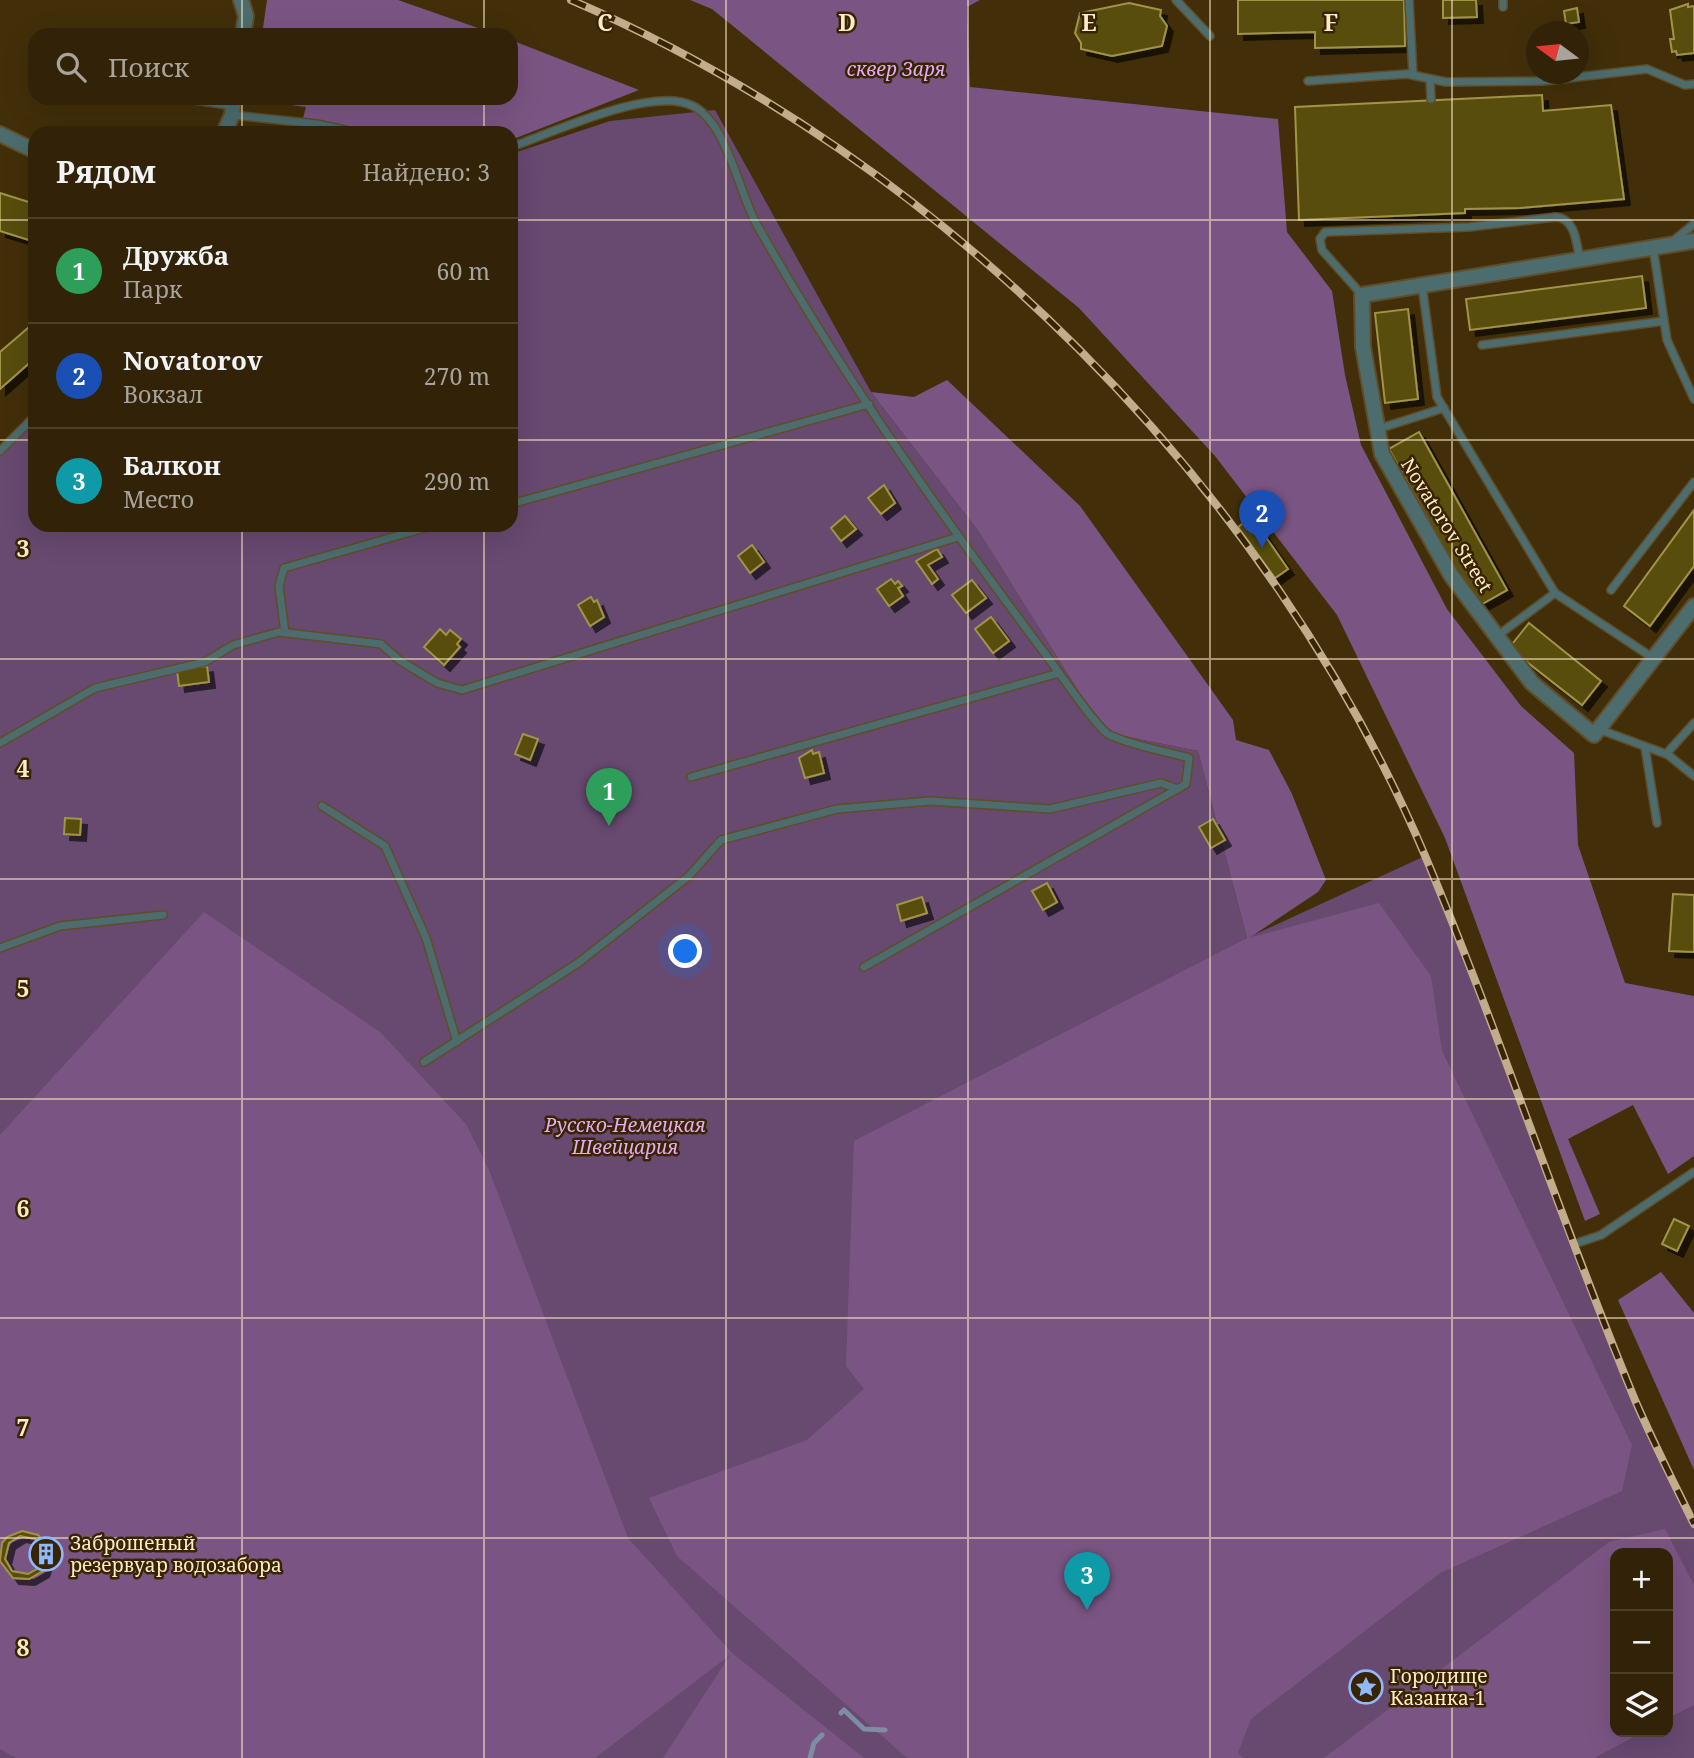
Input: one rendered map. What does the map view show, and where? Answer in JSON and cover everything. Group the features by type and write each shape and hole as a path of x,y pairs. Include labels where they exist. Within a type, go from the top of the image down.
{"street":[{"path":"241,0 246,16 244,28"},
{"path":"226,126 233,107"},
{"path":"0,134 28,148"},
{"path":"1362,295 1694,240"},
{"name":"Novatorov Street","path":"1362,295 1363,347 1382,454 1451,575 1532,683 1594,735 1598,729"},
{"path":"1598,729 1694,606"}],"lane":[{"path":"1176,0 1210,36"},
{"path":"1409,0 1413,75"},
{"path":"1308,81 1413,75 1430,79 1543,81 1647,69 1685,85 1694,84"},
{"path":"1430,79 1431,99"},
{"path":"518,144 606,113 653,102 680,100 695,106 712,123 756,223 869,404 958,537 1059,673 1107,734 1189,758 1186,784 864,967"},
{"path":"233,107 326,126"},
{"path":"1362,295 1322,250 1320,239 1325,232 1475,227 1556,217 1567,220 1571,226 1580,259"},
{"path":"1670,243 1694,224"},
{"path":"1653,247 1667,340 1694,399"},
{"path":"1422,285 1437,397 1555,593 1653,658"},
{"path":"1482,345 1664,321"},
{"path":"518,502 869,404"},
{"path":"1377,429 1444,408"},
{"path":"0,451 28,423"},
{"path":"1611,590 1694,482"},
{"path":"285,633 279,586 284,568 410,532"},
{"path":"0,743 95,688 205,662 233,645 285,633 381,644 399,660 437,683 462,690 958,537"},
{"path":"1497,636 1555,593"},
{"path":"691,777 1059,673"},
{"path":"1667,754 1694,723"},
{"path":"1598,729 1667,754 1694,776"},
{"path":"1645,747 1657,823"},
{"path":"424,1062 578,963 689,876 721,840 837,809 930,801 1050,809 1161,783 1178,789"},
{"path":"322,807 385,846 426,938 457,1042"},
{"path":"0,948 60,926 163,915"},
{"path":"1580,1242 1601,1235 1694,1172"}],"green space":[{"path":"267,0 398,0 478,28 263,28"},
{"name":"сквер Заря","path":"690,0 980,0 967,7 970,87 1278,119 1287,232 1332,291 1345,375 1361,445 1447,609 1521,706 1574,753 1578,845 1625,983 1694,996 1694,1156 1668,1174 1633,1105 1568,1139 1600,1214 1585,1221 1445,838 1337,615 1215,456 1079,308 712,9"},
{"path":"518,43 639,90 518,137 518,126 301,126 306,107 291,105 518,105"},
{"name":"Русско-Немецкая Швейцария","path":"715,110 871,392 979,532 1104,732 1198,751 1247,938 1425,856 1638,1406 1694,1524 1694,1758 0,1758 0,445 28,419 28,532 518,532 518,152 610,121"},
{"path":"947,380 1080,506 1233,720 1236,740 1269,750 1292,794 1326,880 1318,892 1249,938 1379,903 1431,976 1442,1051 1632,1445 1622,1491 1440,1573 1251,1719 1238,1753 1243,1758 907,1758 677,1556 649,1498 807,1440 864,1389 846,1366 854,1141 1247,938 1198,751 1104,732 979,532 871,392 914,397"},
{"path":"204,912 380,1032 466,1124 489,1170 628,1538 732,1653 864,1758 663,1758 730,1655 595,1758 16,1758 0,1749 0,1135"},
{"path":"1661,1272 1694,1313 1694,1470 1618,1300"},
{"path":"1665,1529 1694,1585 1694,1705 1673,1716 1673,1548 1610,1548 1610,1737 1634,1737 1594,1758 1324,1758 1609,1542"}],"building":[{"path":"1238,0 1404,0 1405,46 1315,48 1315,32 1238,34"},
{"path":"1443,0 1476,0 1477,17 1443,18"},
{"path":"1129,3 1161,10 1160,16 1167,26 1162,46 1112,56 1081,49 1081,43 1075,33 1080,13"},
{"path":"1688,4 1688,7 1694,6 1694,53 1677,55 1676,51 1672,52 1670,39 1674,39 1670,10"},
{"path":"1577,8 1579,21 1566,21 1564,11"},
{"path":"1542,95 1543,111 1611,105 1624,199 1520,208 1465,209 1465,213 1299,220 1295,107"},
{"path":"0,193 28,202 28,240 0,231"},
{"path":"1642,276 1646,308 1470,330 1466,299"},
{"path":"1408,309 1418,399 1385,403 1375,313"},
{"path":"28,328 28,364 0,389 0,352"},
{"path":"1419,432 1507,590 1477,607 1389,449"},
{"path":"884,485 895,503 881,514 868,498"},
{"path":"1694,510 1694,566 1650,626 1624,606"},
{"path":"845,516 856,529 841,541 831,528"},
{"path":"1252,517 1288,569 1275,578 1238,527"},
{"path":"752,545 764,562 750,573 738,556"},
{"path":"937,549 942,557 928,565 938,579 932,584 916,561"},
{"path":"891,579 902,586 898,588 903,596 889,606 877,589"},
{"path":"972,580 986,598 966,613 952,595"},
{"path":"591,597 594,602 597,600 604,617 590,626 578,605"},
{"path":"991,617 1009,641 993,653 975,629"},
{"path":"1529,623 1601,681 1582,705 1509,648"},
{"path":"440,629 446,635 450,630 461,639 457,644 460,647 444,665 424,647"},
{"path":"207,666 209,682 179,686 177,670"},
{"path":"523,734 538,739 530,760 515,754"},
{"path":"812,750 813,754 819,752 824,773 805,778 799,758"},
{"path":"65,818 81,819 80,835 64,834"},
{"path":"1213,819 1225,840 1211,848 1199,827"},
{"path":"1047,883 1057,902 1043,910 1032,891"},
{"path":"1673,894 1694,895 1694,952 1669,951"},
{"path":"922,897 927,913 901,921 897,905"},
{"path":"1674,1219 1689,1226 1677,1251 1662,1244"},
{"name":"Заброшеный резервуар водозабора","path":"22,1531 38,1535 43,1540 48,1556 43,1571 29,1579 13,1578 0,1561 2,1543 7,1537","holes":["20,1536 35,1539 43,1550 40,1567 28,1574 12,1571 5,1559 9,1543"]}],"waterway":[{"path":"841,1713 844,1710 864,1729 885,1730"},
{"path":"810,1758 814,1743 822,1735"}],"railway":[{"path":"571,0 708,67 839,149 963,243 1079,349 1184,465 1278,589 1359,721 1426,858 1480,993 1608,1333 1642,1416 1694,1524"}],"place":[{"name":"Novatorov","path":"1262,548"},
{"name":"Дружба","path":"609,826"},
{"name":"Заброшеный резервуар водозабора","path":"46,1554"},
{"name":"Балкон","path":"1087,1610"},
{"name":"Городище Казанка-1","path":"1366,1687"}]}
